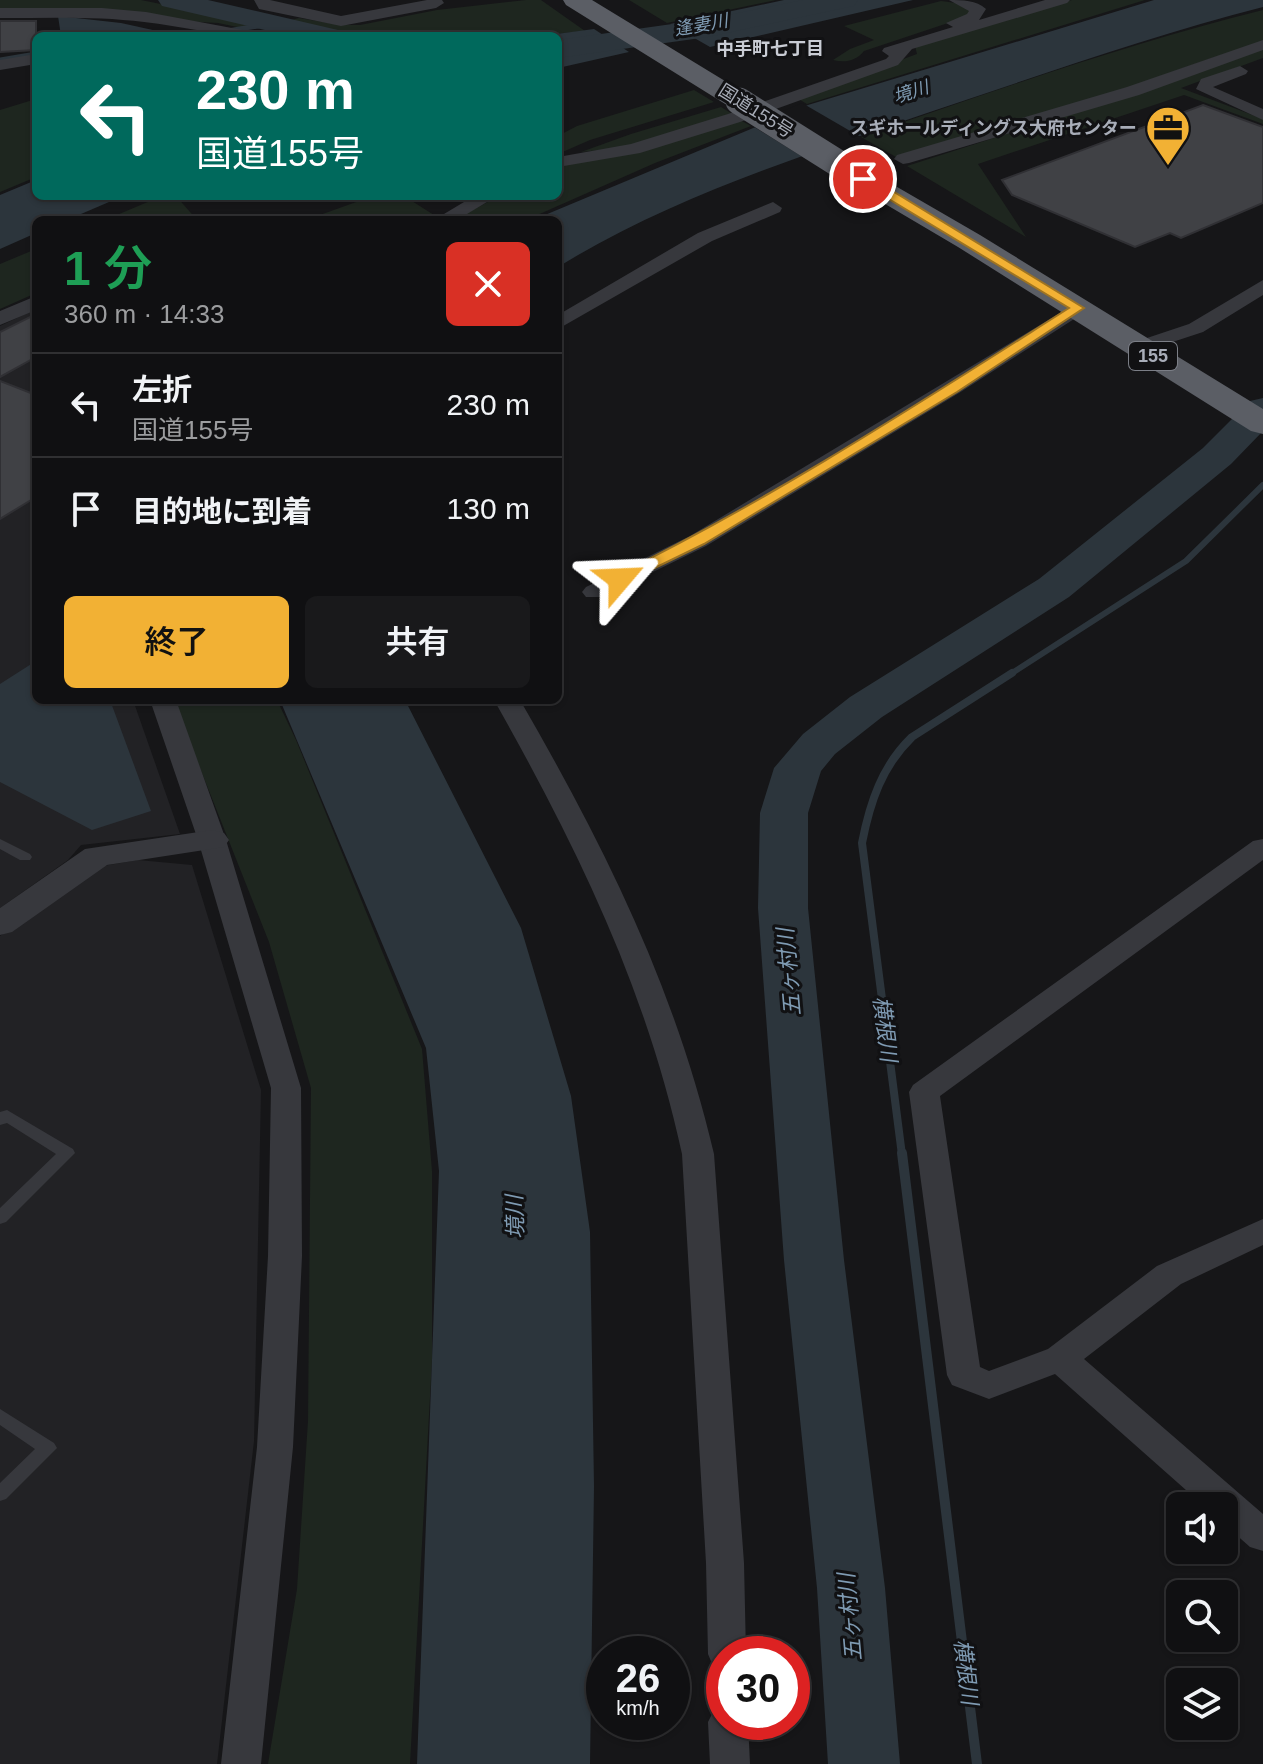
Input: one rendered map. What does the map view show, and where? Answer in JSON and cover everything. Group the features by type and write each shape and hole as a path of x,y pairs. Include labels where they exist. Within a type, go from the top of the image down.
{"highway":[{"name":"国道155号","path":"575,0 880,166 1170,337 1247,393 1263,424"},
{"name":"国道155号","path":"607,0 748,95"},
{"name":"国道155号","path":"880,166 1078,308 1139,347 1247,393"}],"street":[{"path":"262,0 265,6 287,11 325,19 351,20 439,2"},
{"path":"308,0 316,9 327,11 439,2"},
{"path":"884,53 914,36 973,17 978,9 957,0"},
{"path":"562,159 626,134 748,95 1062,0"},
{"path":"249,32 287,11"},
{"path":"0,13 102,13 231,32"},
{"path":"880,166 1118,96 1263,45"},
{"path":"562,160 634,149 734,118 892,62 906,47"},
{"path":"0,65 32,60"},
{"path":"1263,62 1207,83 1204,89 1263,115"},
{"path":"450,216 480,200"},
{"path":"562,321 705,237 773,208"},
{"path":"1139,347 1196,328 1263,286"},
{"path":"0,319 32,304"},
{"path":"594,592 698,541 952,389 1078,308"},
{"path":"164,704 212,840 286,1088 285,1256 275,1447 241,1764"},
{"path":"509,704 568,805 641,966 687,1094 698,1154 725,1563 727,1636"},
{"path":"0,924 97,856 212,840"},
{"path":"1263,847 924,1092 964,1375 989,1385 1060,1358 1169,1275 1263,1231"},
{"path":"1060,1358 1263,1536"},
{"path":"729,1740 730,1764"}],"lane":[{"path":"0,843 25,857"},
{"path":"0,1120 7,1115 67,1153 0,1218"},
{"path":"0,1416 48,1448 0,1494"}],"shaded area":[{"path":"0,0 141,0 254,23 242,28 218,23 0,11"},
{"path":"541,0 585,31 325,32 283,22 299,18 360,25 437,10"},
{"path":"629,0 776,0 667,23"},
{"path":"1072,0 1145,0 807,104 797,98 917,54 915,46"},
{"path":"941,1 971,10 966,17 864,51 854,59 833,60 850,49 874,40 844,26"},
{"path":"1263,10 1263,42 1055,113 896,157 861,137 1111,53"},
{"path":"1263,47 1263,58 1181,88 1263,119 1263,124 1184,95 978,164 1026,237 907,166 1134,93"},
{"path":"694,90 714,102 590,140 562,152 562,134 577,126"},
{"path":"32,100 32,179 0,192 0,110"},
{"path":"721,107 734,115 630,147 581,152 631,134"},
{"path":"740,120 751,126 655,163 535,216 462,216 492,200 562,200 562,166"},
{"path":"152,200 180,200 194,216 114,216"},
{"path":"362,200 410,200 435,216 317,216"},
{"path":"32,251 32,295 0,309 0,264"},
{"path":"32,311 32,704 134,704 180,834 81,845 68,860 0,908 0,326"},
{"path":"175,704 279,704 422,1049 432,1171 432,1360 410,1764 268,1764 297,1589 308,1421 311,1088 269,942"},
{"path":"138,860 192,865 261,1090 254,1441 217,1764 0,1764 0,936 97,867"}],"water":[{"path":"784,0 913,0 710,47 670,24"},
{"name":"境川","path":"1154,0 1263,0 1263,7 1094,57 785,162 646,219 562,265 562,216 543,216 808,105"},
{"path":"58,16 121,23 162,32 60,32"},
{"path":"594,29 629,52 562,67 562,33"},
{"path":"32,182 32,200 114,200 76,216 32,216 32,235 0,249 0,195"},
{"path":"32,664 32,704 111,704 151,811 92,830 0,782 0,684"},
{"name":"境川","path":"282,704 407,704 521,928 571,1096 590,1232 594,1486 592,1636 586,1636 586,1740 590,1740 590,1764 417,1764 439,1171 426,1048"}],"pier":[{"path":"802,103 864,139 806,159 751,125"}],"building":[{"path":"0,21 36,21 36,32 32,32 32,50 0,52"},
{"path":"1203,105 1263,127 1263,203 1181,238 1170,233 1135,247 1012,195 1002,180"},
{"path":"32,316 32,359 0,377 0,332"},
{"path":"0,381 32,393 32,499 0,519"}],"waterway":[{"path":"172,0 311,32"},
{"name":"逢妻川","path":"562,48 708,28 844,0"},
{"path":"221,32 276,23"},
{"path":"0,60 32,55"},
{"name":"五ヶ村川","path":"864,1764 851,1588 814,1260 783,908 784,813 798,768 819,744 866,707 1054,588 1217,456 1263,409"},
{"name":"横根川","path":"1009,675 1186,561 1263,485"},
{"name":"横根川","path":"902,1155 862,843 865,828 885,772 912,737 1012,673"},
{"name":"横根川","path":"902,1153 977,1764"}],"place":[{"name":"スギホールディングス大府センター","path":"1168,167"}],"district":[{"name":"中手町七丁目","path":"770,49"}],"route":[{"path":"620,579 698,541 952,389 1078,308 863,179"}]}
